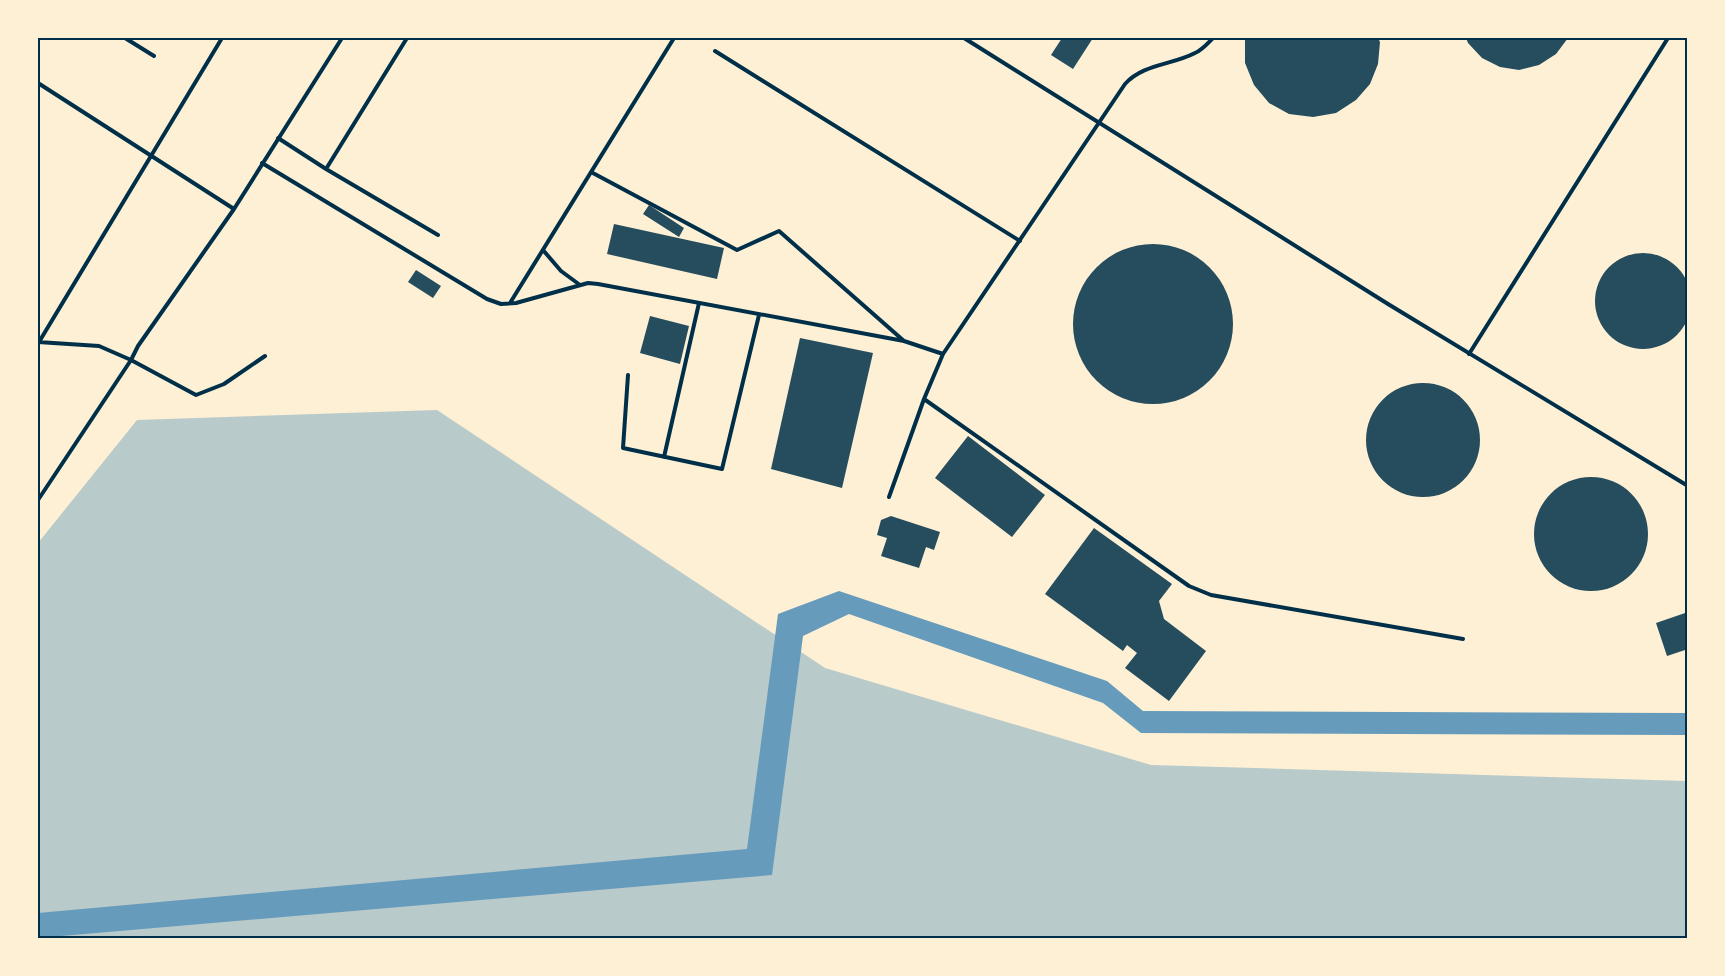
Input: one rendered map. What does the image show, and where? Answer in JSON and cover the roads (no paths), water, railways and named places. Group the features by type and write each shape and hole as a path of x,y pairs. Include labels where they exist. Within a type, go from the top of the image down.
{"lane":[{"path":"125,38 154,56"},
{"path":"222,38 38,342 99,346 131,360 196,395 224,384 265,356"},
{"path":"38,500 138,346 234,209 342,38"},
{"path":"326,169 407,38"},
{"path":"509,303 674,38"},
{"path":"964,38 1469,354 1688,486"},
{"path":"889,496 943,354 1125,84 1132,75 1195,53 1213,38"},
{"path":"1469,354 1668,38"},
{"path":"715,51 1020,241"},
{"path":"38,83 234,209"},
{"path":"278,138 438,235"},
{"path":"262,163 487,300 501,304 516,303 588,283 598,284 904,341 943,354"},
{"path":"591,172 737,250 779,231 904,341"},
{"path":"543,250 561,271 580,285"},
{"path":"664,458 699,303"},
{"path":"628,375 623,448 722,469 759,315"},
{"path":"924,399 1189,586 1211,595 1464,639"}],"water":[{"path":"839,591 1107,681 1143,711 1687,713 1687,735 1141,733 1103,703 849,614 803,636 772,875 38,938 38,913 747,849 778,614"}]}
